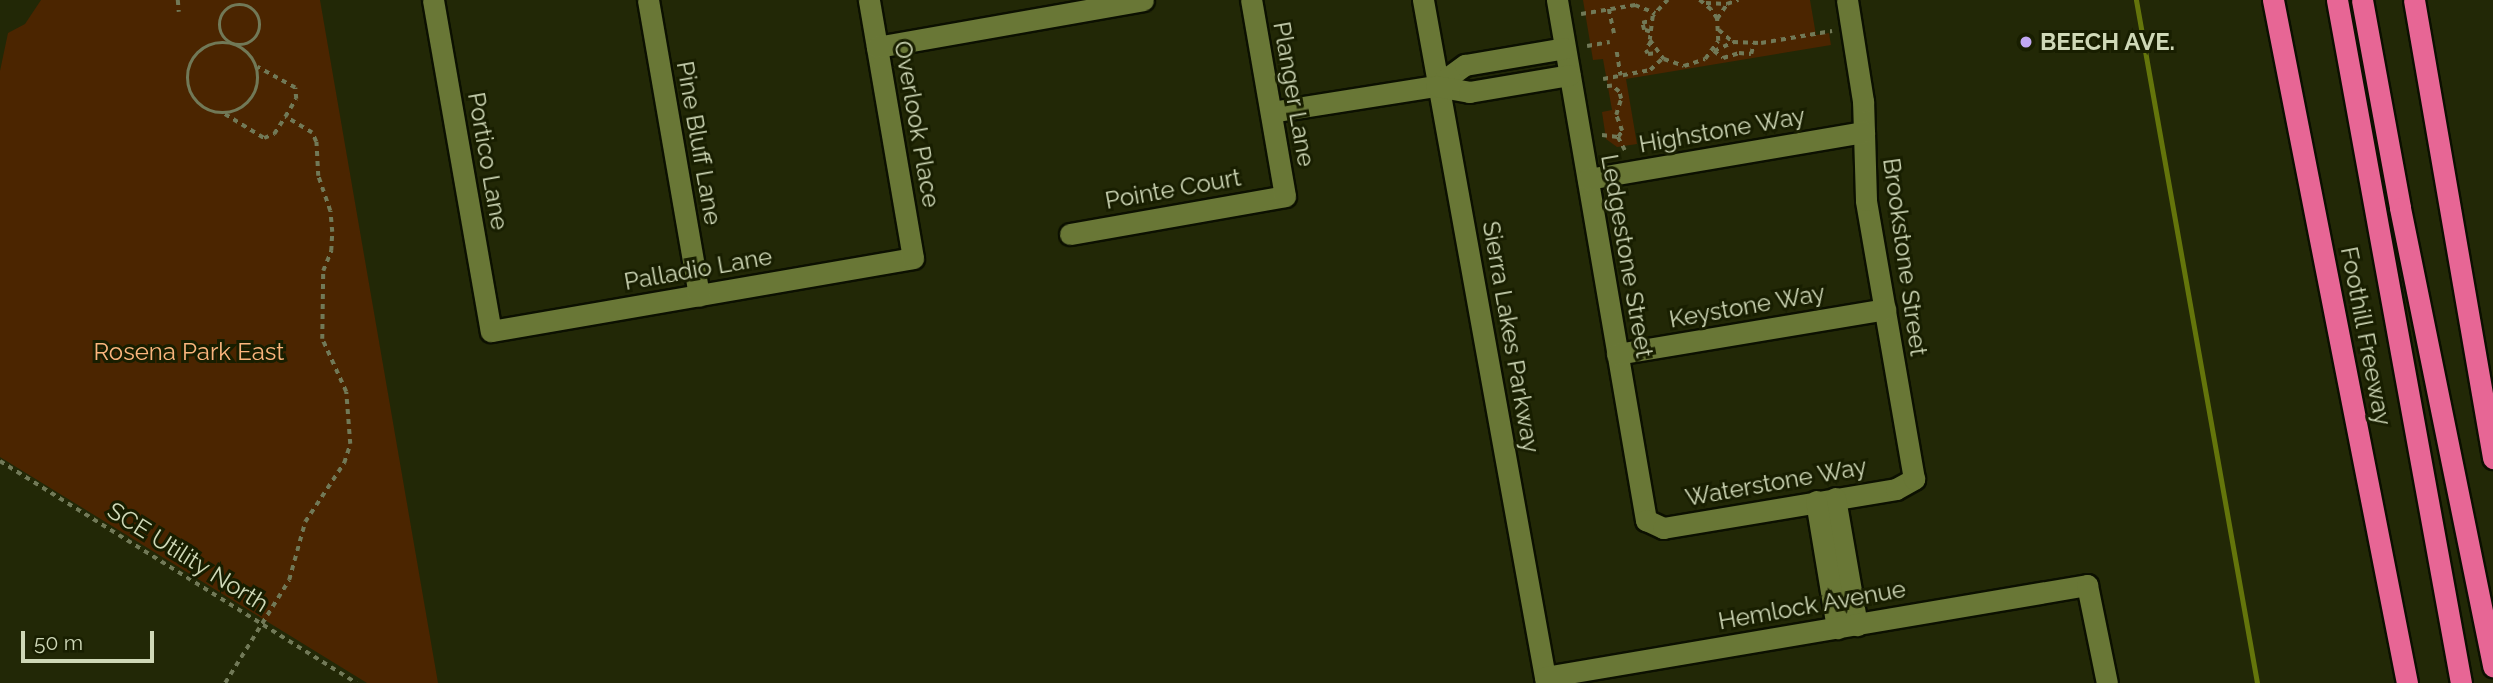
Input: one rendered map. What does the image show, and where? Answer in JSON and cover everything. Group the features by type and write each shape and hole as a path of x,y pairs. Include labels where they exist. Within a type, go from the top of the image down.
{"highway":[{"name":"Foothill Freeway","path":"2273,0 2407,683"},
{"path":"2337,0 2460,683"},
{"path":"2362,0 2403,221 2493,667"},
{"path":"2414,0 2493,458"}],"street":[{"name":"Portico Lane","path":"433,0 491,331"},
{"name":"Pine Bluff Lane","path":"648,0 699,296"},
{"name":"Overlook Place","path":"869,0 913,258"},
{"path":"877,47 1143,0"},
{"name":"Planger Lane","path":"1251,0 1285,196"},
{"name":"Sierra Lakes Parkway","path":"1423,0 1436,86 1468,237 1546,680"},
{"name":"Ledgestone Street","path":"1557,0 1646,520"},
{"name":"Brookstone Street","path":"1847,0 1860,71 1866,200 1914,479"},
{"path":"1436,86 1465,65 1565,48"},
{"path":"1272,112 1436,86 1469,92 1570,75"},
{"name":"Highstone Way","path":"1588,179 1864,132"},
{"name":"Pointe Court","path":"1070,234 1285,196"},
{"name":"Palladio Lane","path":"491,331 913,258"},
{"name":"Keystone Way","path":"1618,354 1885,309"},
{"name":"Waterstone Way","path":"1646,520 1663,528 1896,489 1914,479"},
{"path":"1825,500 1847,626"},
{"name":"Hemlock Avenue","path":"1546,680 2087,585 2107,683"}],"path":[{"path":"178,0 179,12"},
{"path":"1668,0 1652,20 1651,42 1663,59 1684,66 1695,64 1733,42 1754,43 1832,31"},
{"path":"1701,1 1727,4 1738,0"},
{"path":"1701,1 1717,19 1719,30 1714,51"},
{"path":"1717,19 1727,4"},
{"path":"232,44 222,36 219,22 231,6 244,5 256,12 260,31 246,45 232,44 212,45 202,50 195,58 188,76 189,86 198,103 206,109 225,114 264,138 274,134 296,99 295,88 257,67 243,49 232,44"},
{"path":"1581,14 1635,5 1655,13"},
{"path":"1609,9 1614,33"},
{"path":"1650,32 1644,30 1642,25 1645,20 1652,20"},
{"path":"1719,30 1733,42"},
{"path":"1587,46 1610,42"},
{"path":"1651,42 1647,44 1648,54 1657,53"},
{"path":"1714,51 1723,58 1739,53 1751,54 1754,43"},
{"path":"1617,52 1621,76"},
{"path":"1603,79 1650,70 1663,59"},
{"path":"225,114 245,106 258,90 257,67"},
{"path":"1604,87 1615,88 1620,96 1616,115 1622,131 1618,137"},
{"path":"225,683 264,625 289,580 305,522 344,463 350,444 346,392 322,338 323,271 331,251 330,211 318,176 316,142 312,133 285,117"},
{"path":"1602,135 1618,137"},
{"path":"1618,137 1625,150"},
{"name":"SCE Utility North","path":"0,461 357,683"}],"green space":[{"name":"Rosena Park East","path":"41,0 320,0 438,683 367,683 0,457 0,71 8,33 25,24"},
{"path":"1583,0 1810,0 1816,35 1829,33 1831,45 1626,79 1637,144 1617,147 1606,139 1602,112 1612,110 1603,59 1593,60"}],"waterway":[{"path":"2136,0 2257,683"}],"place":[{"name":"BEECH AVE.","path":"2026,42"}]}
